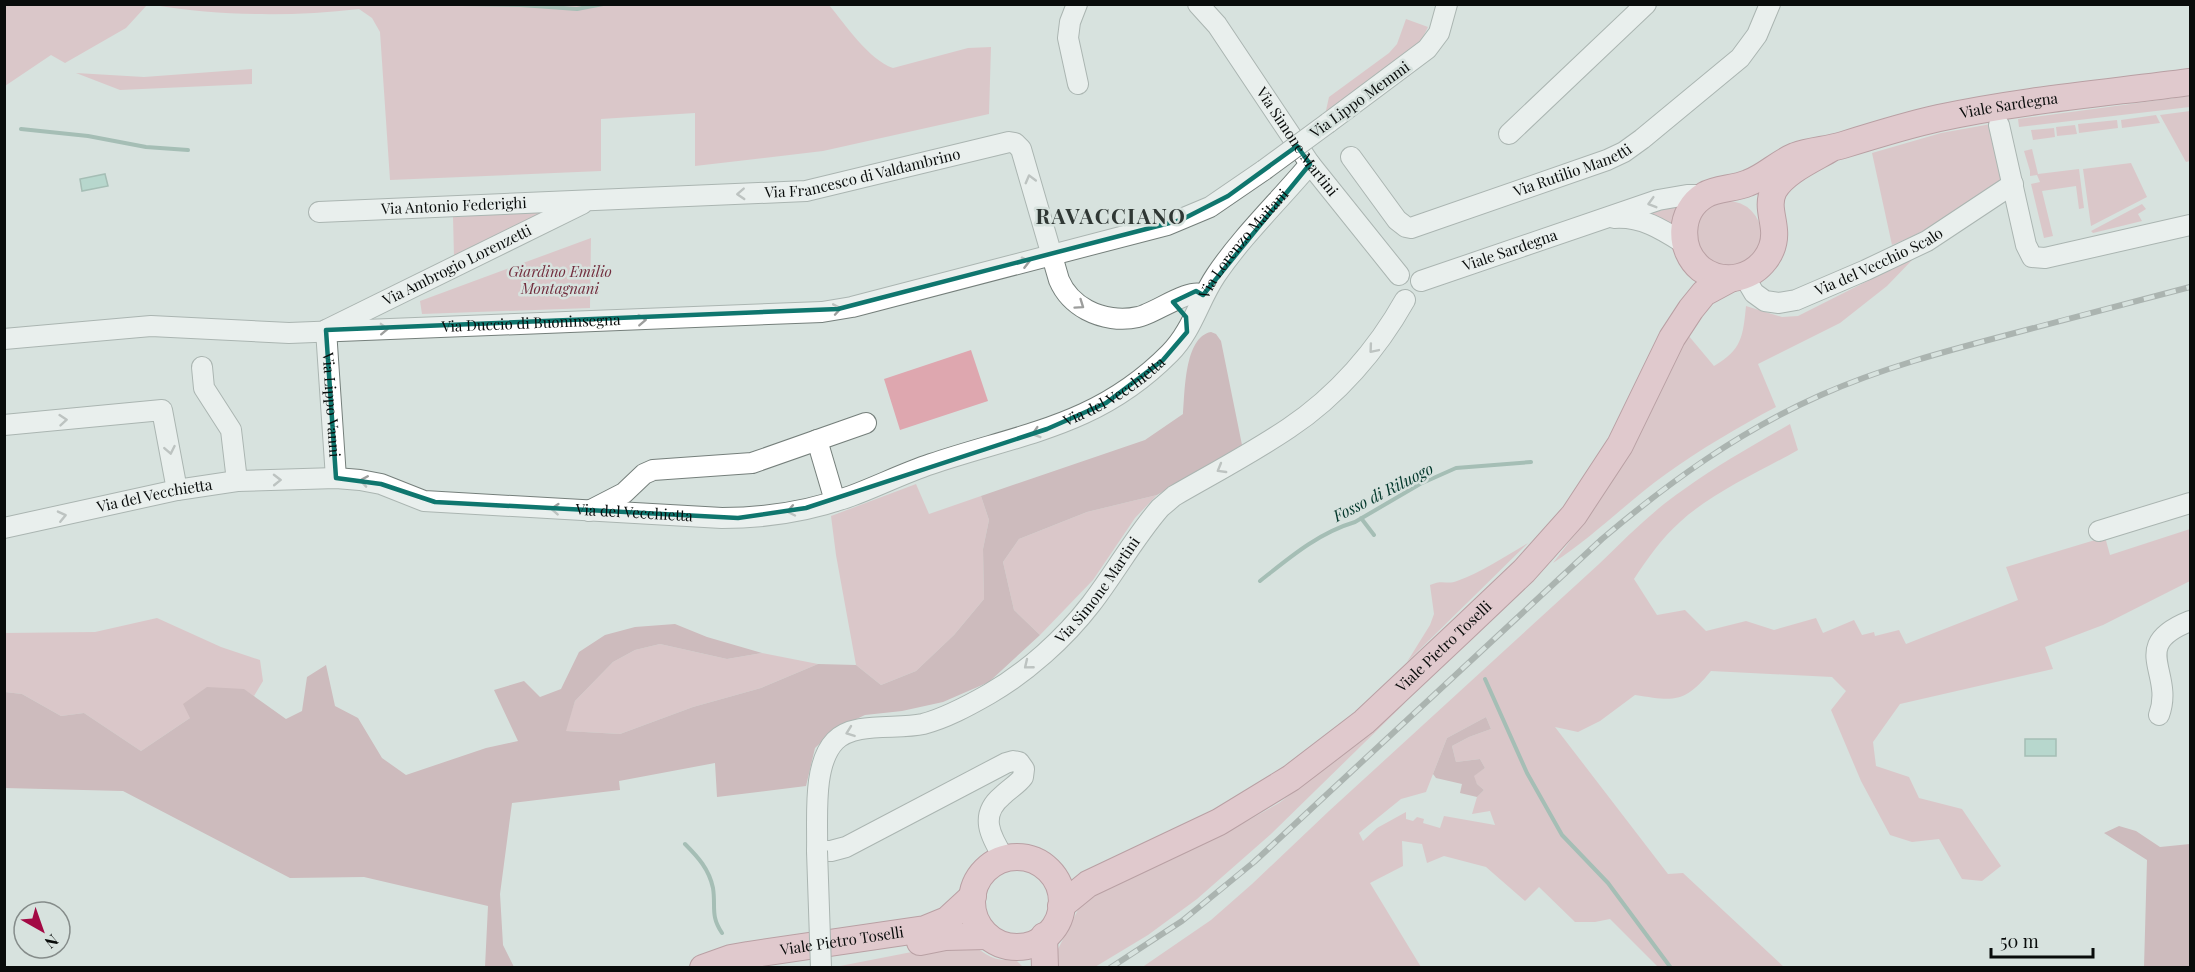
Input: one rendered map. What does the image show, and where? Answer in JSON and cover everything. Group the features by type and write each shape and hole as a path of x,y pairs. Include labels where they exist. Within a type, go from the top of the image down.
{"main road":[{"name":"Viale Sardegna","path":"1832,148 1781,182 1772,194 1771,216 1774,237 1770,252 1756,269 1737,277 1717,277 1696,264 1687,249 1684,232 1687,216 1692,207 1717,192 1750,182 1796,156 1924,122 1973,112 2190,82"},
{"name":"Viale Sardegna","path":"1717,192 1742,191 1755,197 1771,216"},
{"name":"Viale Pietro Toselli","path":"1672,338 1686,284 1687,249"},
{"name":"Viale Pietro Toselli","path":"1044,936 1057,920 1061,906 1088,884 1234,814 1307,768 1381,707 1510,585 1560,531 1600,478 1635,417 1672,338 1699,299 1737,277"},
{"name":"Viale Pietro Toselli","path":"703,968 748,954 925,929 947,920 973,896 984,872 1004,858 1017,856 1031,859 1049,870 1069,875 1128,866"},
{"path":"1049,870 1057,882 1061,906"},
{"path":"973,896 976,920 987,936"},
{"name":"Viale Pietro Toselli","path":"738,968 768,963 824,960 945,937 987,936 1001,945 1018,947"},
{"path":"1018,947 1032,944 1044,936"},
{"path":"1044,936 1045,968"},
{"path":"1018,947 1039,968"}],"street":[{"path":"1077,4 1070,22 1068,38 1078,84"},
{"name":"Via Simone Martini","path":"1198,4 1217,25 1310,164 1399,276 1394,287 1397,295 1405,300 1413,299 1420,293 1421,281"},
{"name":"Via Lippo Memmi","path":"1052,256 1144,232 1187,218 1217,202 1264,170 1427,49 1439,33 1448,4"},
{"path":"1509,134 1646,4"},
{"name":"Via Rutilio Manetti","path":"1352,157 1397,220 1411,228 1607,160 1624,152 1642,139 1740,58 1757,35 1770,4"},
{"path":"1999,125 2027,250 2035,258 2045,258 2190,225"},
{"name":"Via Francesco di Valdambrino","path":"588,201 806,191 1004,142 1013,142 1021,149 1052,256"},
{"name":"Via Lorenzo Maitani","path":"1052,256 1064,291 1077,304 1090,311 1113,318 1129,319 1145,315 1193,293 1203,295 1230,255 1310,164"},
{"name":"Via del Vecchio Scalo","path":"1737,277 1765,301 1779,303 1796,300 1927,241 2013,184"},
{"name":"Viale Sardegna","path":"1421,281 1658,201 1717,192"},
{"name":"Via Antonio Federighi","path":"319,212 588,201"},
{"name":"Via Ambrogio Lorenzetti","path":"326,330 340,321 588,201"},
{"name":"Viale Sardegna","path":"1600,219 1626,218 1645,222 1687,249"},
{"name":"Via Duccio di Buoninsegna","path":"4,339 151,326 279,333 804,314 852,307 1052,256"},
{"path":"1399,276 1411,273 1421,281"},
{"name":"Via del Vecchietta","path":"4,528 177,490 237,481 336,478 381,484 424,501 587,511 753,517 776,514 835,501 924,466 1047,429 1087,414 1149,372 1171,352 1187,332 1203,295"},
{"name":"Via Simone Martini","path":"821,968 817,851 818,791 826,753 836,739 848,732 861,729 906,727 942,718 990,693 1015,676 1073,625 1160,508 1174,496 1289,428 1313,410 1371,352 1405,300"},
{"path":"1168,304 1184,313 1187,332"},
{"name":"Via Lippo Vanni","path":"326,330 336,478"},
{"path":"202,367 204,388 231,429 237,481"},
{"path":"4,425 162,410 177,490"},
{"path":"587,511 624,493 644,474 653,470 664,467 752,463 866,423"},
{"path":"817,440 835,501"},
{"path":"2099,531 2190,503"},
{"path":"2160,715 2163,703 2156,653 2161,637 2174,627 2190,621"},
{"path":"817,851 831,851 846,847 1006,763 1017,761 1023,766 1023,777 996,801 988,815 990,829 1004,858"}],"highlighted area":[{"path":"1297,146 1310,164 1203,295 1196,291 1173,302 1186,317 1187,332 1163,360 1106,403 1047,429 806,508 738,518 435,502 381,484 336,478 326,330 838,309 1181,220 1228,196"}],"green space":[{"path":"5,4 147,5 126,28 65,63 51,55 5,86"},
{"path":"154,5 829,5 866,50 893,68 968,48 991,47 989,114 823,151 695,166 695,113 601,119 601,171 390,180 380,32 372,18 359,9 256,14"},
{"path":"1406,19 1428,27 1420,43 1325,115 1329,97 1389,53 1397,44"},
{"path":"252,69 252,84 120,90 76,73 144,77"},
{"path":"2190,96 2190,107 2019,127 2018,119"},
{"path":"2190,111 2190,161 2186,162 2160,115"},
{"path":"2156,115 2160,123 2122,128 2121,120"},
{"path":"2117,120 2118,128 2079,133 2078,124"},
{"path":"1991,124 2006,178 1937,223 1892,245 1872,153 1941,133"},
{"path":"2075,125 2077,134 2057,136 2056,127"},
{"path":"2054,128 2055,137 2033,140 2031,130"},
{"path":"2032,149 2038,174 2079,169 2084,208 2079,209 2076,186 2042,191 2053,236 2044,238 2031,184 2040,182 2037,175 2030,176 2024,151"},
{"path":"2131,163 2147,197 2091,226 2083,169"},
{"path":"1728,201 1740,204 1751,211 1758,222 1761,234 1758,246 1751,257 1740,264 1728,267 1716,264 1705,257 1698,246 1695,234 1698,222 1705,211 1716,204"},
{"path":"2142,204 2146,209 2138,214 2142,221 2093,233 2091,231"},
{"path":"1679,205 1671,230 1649,214"},
{"path":"550,212 454,257 453,217"},
{"name":"Giardino Emilio Montagnani","path":"591,238 590,308 422,314 420,301"},
{"path":"1915,257 1887,286 1840,323 1758,364 1776,407 1720,439 1666,474 1553,563 1593,511 1626,460 1688,335 1714,366 1736,348 1744,326 1746,306 1782,317 1798,316"},
{"path":"971,350 988,401 900,430 884,379"},
{"path":"1790,424 1798,450 1721,492 1692,511 1673,528 1650,556 1634,579 1657,615 1685,610 1706,631 1746,621 1774,630 1816,618 1823,633 1854,620 1862,635 1874,632 1875,636 1899,630 1906,644 2018,600 2006,567 2105,537 2110,555 2190,529 2190,581 2103,625 2045,647 2053,669 1900,704 1873,742 1876,766 1909,777 1919,798 1962,809 2001,866 1982,881 1962,879 1939,839 1912,842 1890,835 1861,781 1831,710 1846,691 1832,677 1711,671 1693,690 1678,698 1635,695 1600,721 1578,732 1555,727 1668,874 1683,873 1784,967 1658,967 1610,919 1575,922 1539,887 1525,901 1486,867 1444,856 1427,863 1422,844 1402,841 1403,866 1370,883 1421,967 1141,968 1211,920 1252,884 1661,507 1709,472","holes":["1486,717 1491,729 1452,746 1456,762 1480,759 1485,768 1473,776 1484,790 1477,797 1472,814 1490,811 1495,825 1444,816 1440,828 1423,823 1424,819 1417,817 1413,821 1406,819 1406,812 1377,828 1363,841 1359,833 1401,799 1426,792 1447,738"]},
{"path":"916,484 929,514 981,496 989,520 983,549 984,599 954,635 916,671 881,685 856,665 831,516"},
{"path":"1157,495 1135,518 1093,580 1040,635 1014,610 1003,562 1019,539 1087,512"},
{"path":"1528,543 1407,662 1430,625 1434,614 1430,585 1438,582 1454,582 1466,577"},
{"path":"157,618 221,647 260,660 263,681 254,696 243,689 190,718 141,751 84,713 61,716 22,694 5,692 4,633 95,632"},
{"path":"660,644 727,659 762,653 818,664 761,688 693,707 620,734 565,731 575,701 613,662 635,650"},
{"path":"1406,702 1271,834 1197,899 1148,935 1095,967 1055,968 1058,949 1084,898 1224,834 1279,803 1333,763"},
{"path":"963,942 992,957 1016,960 1023,967 840,968 840,966"}],"shaded area":[{"path":"105,174 108,186 82,191 80,179"},
{"path":"1211,332 1216,334 1221,341 1242,445 1157,495 1087,512 1019,539 1003,562 1014,610 1040,635 989,682 943,702 902,711 865,715 835,729 815,748 806,786 717,797 715,763 619,781 620,790 512,803 500,894 503,945 514,967 485,967 488,906 364,877 290,878 123,791 5,788 5,692 22,694 61,716 84,713 141,751 190,718 183,704 207,687 244,689 286,719 302,711 307,677 326,665 335,706 358,718 382,758 406,775 486,748 518,741 494,690 524,681 540,697 561,689 579,652 605,635 635,627 675,624 707,637 762,653 727,659 660,644 635,650 613,662 575,701 566,731 620,734 693,707 761,688 818,664 856,665 881,685 916,671 954,635 984,599 983,549 989,520 981,496 1145,440 1183,414 1191,355 1202,336"},
{"path":"1486,717 1491,729 1452,746 1456,762 1480,759 1485,768 1474,776 1477,784 1484,790 1477,797 1460,793 1462,784 1436,778 1433,774 1447,738"},
{"path":"2025,739 2056,739 2056,756 2025,756"},
{"path":"2119,826 2136,831 2160,847 2190,844 2190,967 2144,967 2147,860 2104,833"}],"waterway":[{"path":"461,4 577,9 603,4"},
{"path":"21,129 88,136 146,147 188,150"},
{"name":"Fosso di Riluogo","path":"1260,581 1316,539 1355,522 1420,484 1456,468 1531,462"},
{"path":"1361,518 1374,535"},
{"path":"1485,679 1527,773 1562,835 1608,883 1671,968"},
{"path":"685,844 699,859 709,875 713,888 715,916 722,933"}],"railway":[{"path":"1110,968 1182,921 1254,862 1602,539 1679,478 1734,441 1821,395 1891,368 2190,287"}],"district":[{"name":"RAVACCIANO","path":"1111,217"}]}
